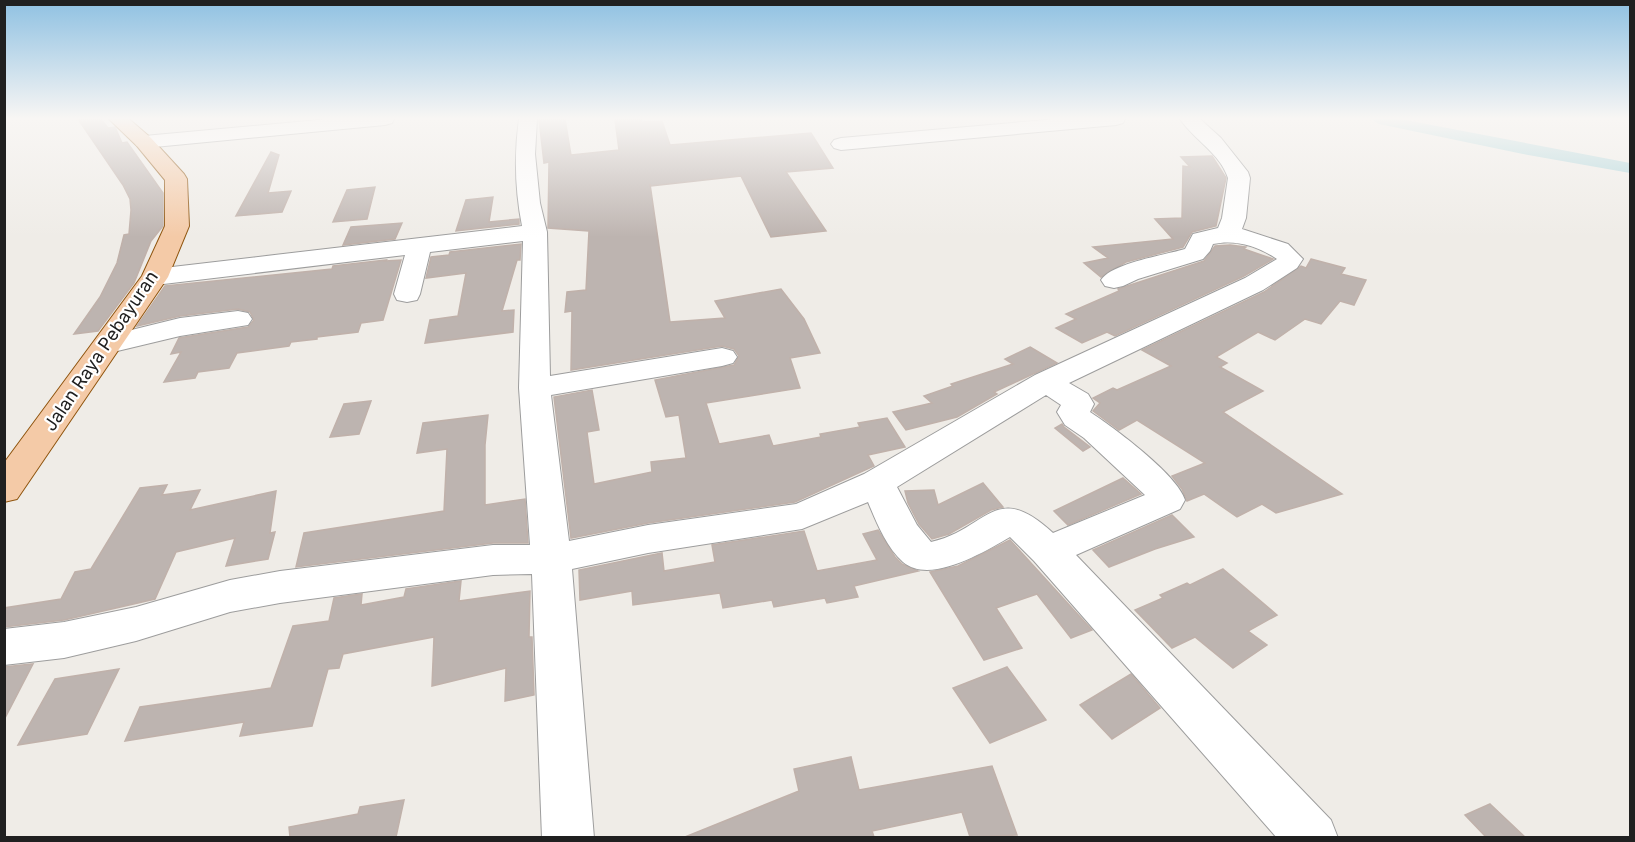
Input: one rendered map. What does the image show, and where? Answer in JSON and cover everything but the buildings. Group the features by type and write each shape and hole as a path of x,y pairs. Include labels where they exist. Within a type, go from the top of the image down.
{"main road":[{"name":"Jalan Raya Pebayuran","path":"4,490 155,277 177,226 178,195 176,179 158,158"}],"street":[{"path":"525,158 529,203 535,232 535,388 551,559 568,837"},
{"path":"1227,158 1238,172 1239,178 1234,218 1228,233"},
{"path":"155,277 535,232"},
{"path":"4,647 63,640 136,624 230,596 280,587 471,562 551,559 648,539 802,516 877,483 1046,382 1237,292 1272,274 1290,259 1286,253 1261,242 1228,233 1202,239 1198,251 1194,254 1129,273 1114,280"},
{"path":"407,294 420,244"},
{"path":"109,344 180,327 238,319"},
{"path":"535,388 722,357"},
{"path":"1046,382 1077,401 1078,404 1073,412 1077,418 1096,430 1168,498 1162,503 1048,551"},
{"path":"877,483 910,543 924,556 931,556 957,547 1009,520 1023,526 1312,837"}],"waterway":[{"path":"1575,158 1630,168"}]}
